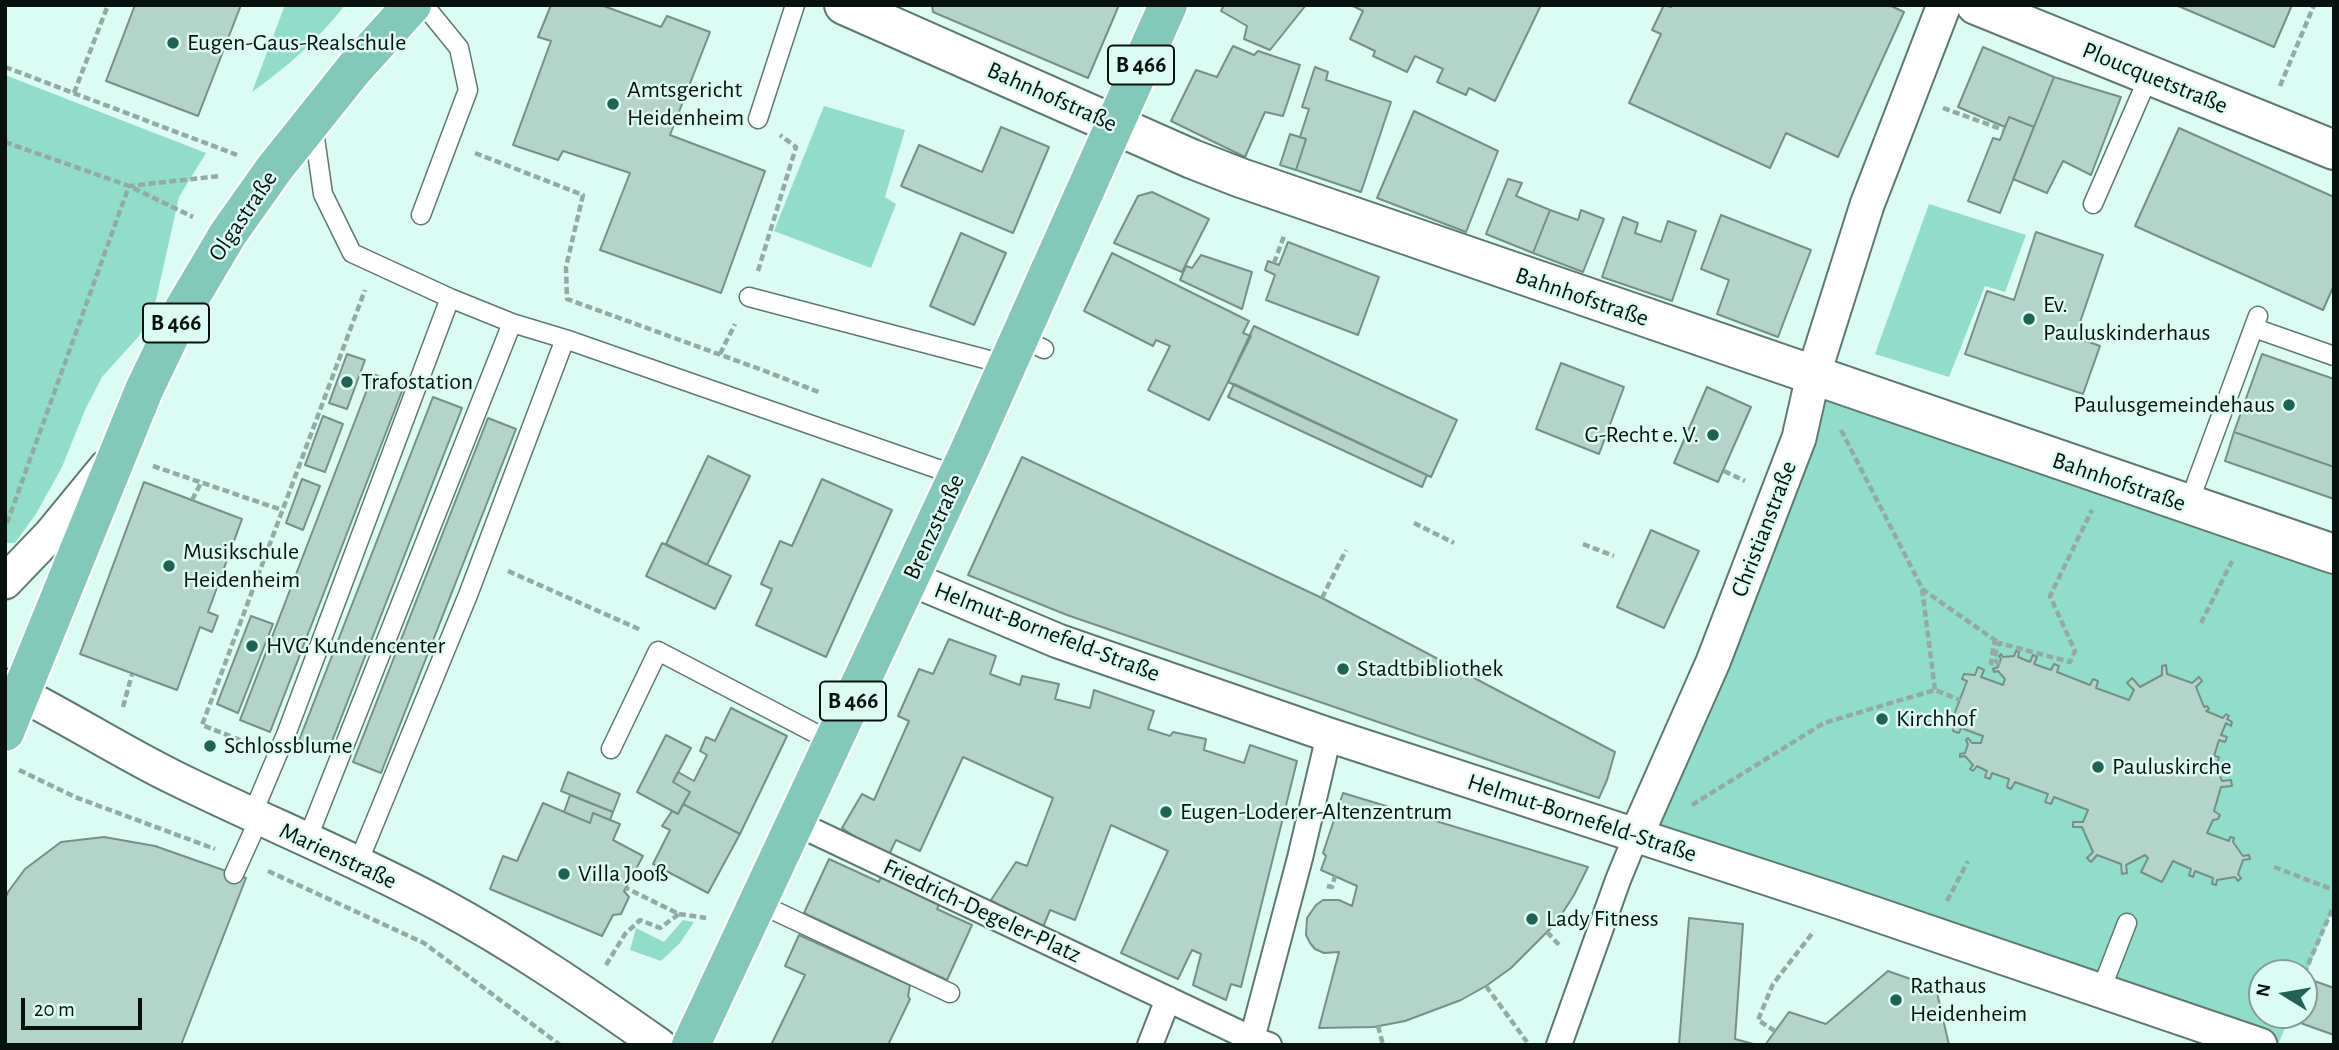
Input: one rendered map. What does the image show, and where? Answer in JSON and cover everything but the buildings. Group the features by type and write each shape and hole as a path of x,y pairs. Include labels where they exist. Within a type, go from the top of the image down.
{"main road":[{"name":"Bahnhofstraße","path":"844,5 900,17 1115,125 1192,159 1297,198 2334,554"},
{"name":"Brenzstraße","path":"691,1045 958,476 1024,351 1115,125 1168,5"},
{"name":"Ploucquetstraße","path":"1976,5 2334,150"},
{"name":"Olgastraße","path":"5,732 13,690 148,380 180,315 228,234 274,169 354,69 408,9"}],"street":[{"name":"Christianstraße","path":"1559,1045 1618,880 1705,681 1799,438 1813,376 1867,205 1944,5"},
{"name":"Olgastraße","path":"5,582 51,534 117,454"},
{"name":"Helmut-Bornefeld-Straße","path":"909,579 1058,640 1329,735 1834,900 2260,1045"},
{"name":"Marienstraße","path":"13,690 170,776 358,863 441,905 588,994 659,1045"},
{"name":"Friedrich-Degeler-Platz","path":"796,823 1261,1042 1329,735"},
{"path":"1150,1045 1168,999"}],"lane":[{"path":"758,119 795,5"},
{"path":"408,9 459,48 468,90 421,215"},
{"path":"2093,204 2149,76"},
{"path":"312,121 323,194 352,253 512,323 958,476"},
{"path":"749,297 1024,351"},
{"path":"238,866 450,298"},
{"path":"307,840 512,323"},
{"path":"2188,505 2259,323 2334,356"},
{"path":"358,863 481,560 565,339"},
{"path":"611,749 658,651 834,743"},
{"path":"758,903 950,993"},
{"path":"2101,990 2127,923"}],"path":[{"path":"74,93 108,5"},
{"path":"2265,122 2314,5"},
{"path":"5,67 274,169"},
{"path":"1908,95 2004,130"},
{"path":"758,119 796,147 769,237"},
{"path":"5,142 129,186 228,234"},
{"path":"449,143 583,195 566,267 567,299 828,396"},
{"path":"129,186 274,169"},
{"path":"5,527 129,186"},
{"path":"1274,262 1278,254"},
{"path":"278,756 202,725 374,264"},
{"path":"1813,376 1922,589 1935,690"},
{"path":"117,454 282,510"},
{"path":"1922,589 1997,640 2070,662 2075,651 2050,596 2108,478"},
{"path":"192,500 202,481"},
{"path":"1415,523 1454,543"},
{"path":"2201,623 2249,526"},
{"path":"1583,544 1614,556"},
{"path":"1322,598 1346,550"},
{"path":"481,560 664,640 658,651"},
{"path":"1997,640 1994,658 1999,665 1991,663 1997,640"},
{"path":"1636,836 1660,825 1824,723 1935,690 1960,700"},
{"path":"17,769 75,797 424,943 561,1045"},
{"path":"2274,867 2334,890"},
{"path":"626,888 679,915 707,919"},
{"path":"1775,1031 1758,1020 1773,984 1831,909 1834,900"},
{"path":"2311,959 2334,905"},
{"path":"588,994 625,934 640,920 660,928 679,915"},
{"path":"1486,986 1529,1045"},
{"path":"1378,1026 1383,1045"}],"green space":[{"path":"285,5 345,5 302,52 252,92"},
{"path":"5,75 206,153 179,197 156,300 148,321 139,336 102,377 85,410 62,467 36,514 15,543 5,543"},
{"path":"824,106 905,130 885,197 896,204 871,268 774,231"},
{"path":"1929,204 2026,235 2005,292 1985,286 1949,377 1875,354"},
{"path":"1826,398 2334,573 2334,906 2312,959 2248,959 2248,1029 2284,1029 2278,1045 2262,1045 1654,839"},
{"path":"683,920 694,922 680,943 661,961 630,950 636,928 664,942"}],"place":[{"name":"Eugen-Gaus-Realschule","path":"173,43"},
{"name":"Amtsgericht Heidenheim","path":"613,104"},
{"name":"Ev. Pauluskinderhaus","path":"2029,319"},
{"name":"Trafostation","path":"347,382"},
{"name":"Paulusgemeindehaus","path":"2289,405"},
{"name":"G-Recht e. V.","path":"1713,435"},
{"name":"Musikschule Heidenheim","path":"169,566"},
{"name":"HVG Kundencenter","path":"252,646"},
{"name":"Stadtbibliothek","path":"1343,669"},
{"name":"Kirchhof","path":"1882,719"},
{"name":"Schlossblume","path":"210,746"},
{"name":"Pauluskirche","path":"2098,767"},
{"name":"Eugen-Loderer-Altenzentrum","path":"1166,812"},
{"name":"Villa Jooß","path":"564,874"},
{"name":"Lady Fitness","path":"1532,919"},
{"name":"Rathaus Heidenheim","path":"1896,1000"}]}
